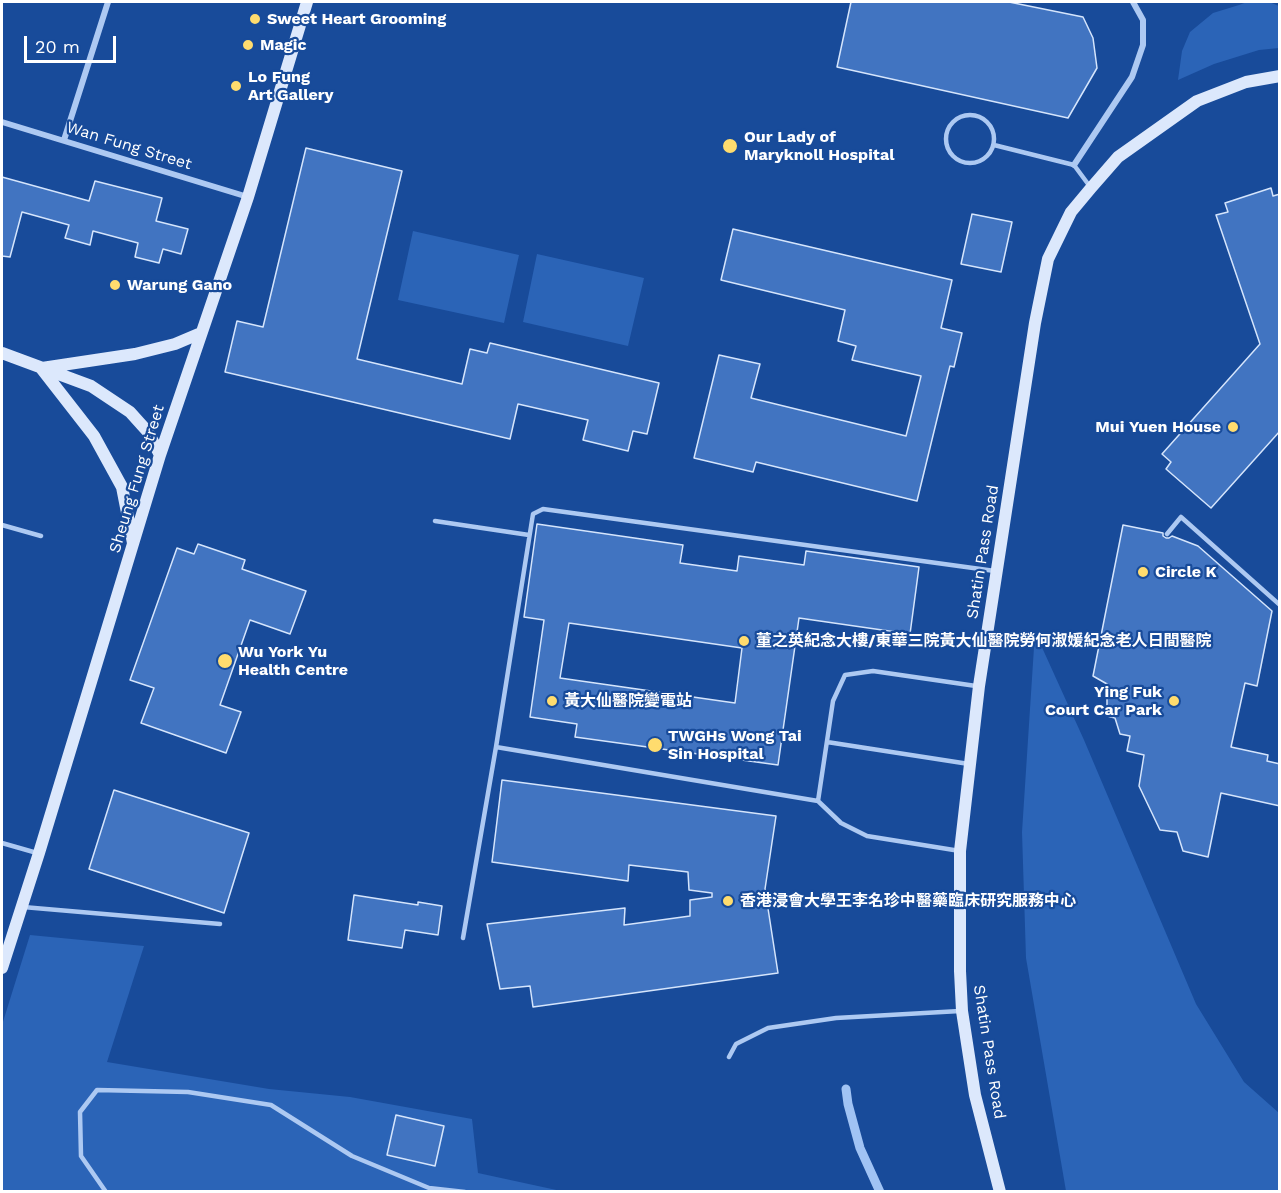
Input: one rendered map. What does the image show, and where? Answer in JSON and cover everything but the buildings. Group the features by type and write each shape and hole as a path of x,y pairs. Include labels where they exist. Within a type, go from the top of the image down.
{"street":[{"path":"64,140 108,2"},
{"name":"Sheung Fung Street","path":"2,968 160,455 248,197 307,2"},
{"path":"1074,165 1132,77 1143,45 1143,20 1133,2"},
{"name":"Shatin Pass Road","path":"1000,1191 975,1095 962,1011 960,850 979,686 1035,323 1048,260 1071,212 1118,157 1197,101 1246,82 1280,76"},
{"name":"Wan Fung Street","path":"2,122 248,197"},
{"path":"41,368 135,354 174,344 201,333"},
{"path":"2,353 91,386 130,412 148,432 160,455"},
{"path":"41,368 94,436 122,487 133,544"}],"lane":[{"path":"976,115 989,123 993,130 994,145 984,158 976,162 960,161 948,149 945,142 946,134 949,126 960,116 976,115"},
{"path":"994,145 1074,165 1091,188"},
{"path":"463,938 532,514 543,509 997,571"},
{"path":"1167,534 1181,517 1280,605"},
{"path":"435,521 530,535"},
{"path":"2,525 41,536"},
{"path":"818,801 833,701 845,675 873,671 979,686"},
{"path":"827,742 969,764"},
{"path":"495,747 818,801 841,823 867,836 960,850"},
{"path":"2,843 39,853"},
{"path":"21,907 220,924"},
{"path":"729,1057 736,1044 768,1028 836,1018 962,1011"},
{"path":"106,1191 81,1156 80,1112 97,1090 188,1092 271,1105 352,1156 429,1188 465,1191"}],"shaded area":[{"path":"1247,2 1269,2 1279,6 1279,48 1259,50 1214,64 1178,80 1182,51 1190,32 1213,13"},
{"path":"413,231 519,255 504,323 398,300"},
{"path":"537,254 644,278 628,346 523,322"},
{"path":"1035,632 1084,740 1196,1004 1244,1082 1279,1113 1279,1191 1066,1191 1026,958 1022,832"},
{"path":"30,935 144,946 107,1062 269,1089 350,1097 472,1119 478,1173 561,1191 2,1192 2,1025"}],"waterway":[{"path":"846,1089 860,1148 880,1192"}],"place":[{"name":"Sweet Heart Grooming","path":"255,19"},
{"name":"Magic","path":"248,45"},
{"name":"Lo Fung Art Gallery","path":"236,86"},
{"name":"Our Lady of Maryknoll Hospital","path":"730,146"},
{"name":"Warung Gano","path":"115,285"},
{"name":"Mui Yuen House","path":"1233,427"},
{"name":"Circle K","path":"1143,572"},
{"name":"董之英紀念大樓/東華三院黃大仙醫院勞何淑媛紀念老人日間醫院","path":"744,641"},
{"name":"Wu York Yu Health Centre","path":"225,661"},
{"name":"黃大仙醫院變電站","path":"552,701"},
{"name":"Ying Fuk Court Car Park","path":"1174,701"},
{"name":"TWGHs Wong Tai Sin Hospital","path":"655,745"},
{"name":"香港浸會大學王李名珍中醫藥臨床研究服務中心","path":"728,901"}]}
